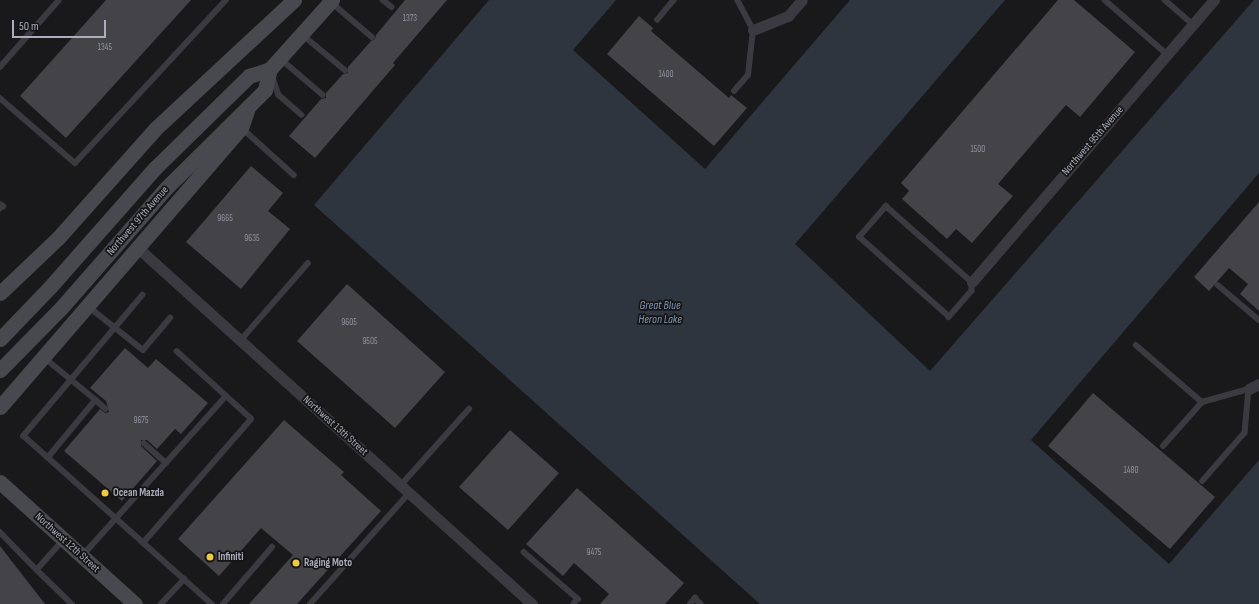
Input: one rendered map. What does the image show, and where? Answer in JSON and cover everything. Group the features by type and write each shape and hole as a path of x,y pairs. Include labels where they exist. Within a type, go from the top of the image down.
{"street":[{"path":"0,293 58,238 155,129 294,0"},
{"path":"753,30 788,16 802,0"},
{"name":"Northwest 95th Avenue","path":"972,282 1214,0"},
{"name":"Northwest 97th Avenue","path":"0,339 55,281 160,162 249,76 275,64 303,35 331,1"},
{"name":"Northwest 97th Avenue","path":"0,370 61,308 166,188 265,90 275,64"},
{"path":"0,407 89,306 241,128 249,106"},
{"name":"Northwest 13th Street","path":"138,248 410,492 532,604"},
{"name":"Northwest 12th Street","path":"0,482 135,604"}],"lane":[{"path":"0,67 59,0"},
{"path":"0,98 75,163 226,0"},
{"path":"383,0 392,7"},
{"path":"657,20 674,0"},
{"path":"734,91 748,74 753,30 737,0"},
{"path":"1105,0 1167,54"},
{"path":"1164,0 1193,24"},
{"path":"331,1 372,37"},
{"path":"303,35 345,70"},
{"path":"275,64 323,95"},
{"path":"275,64 279,95 302,115"},
{"path":"241,128 294,175"},
{"path":"0,204 3,206 0,210"},
{"path":"886,206 972,282 972,291 949,317 859,237 886,206"},
{"path":"240,341 308,263"},
{"path":"1218,285 1259,320"},
{"path":"143,295 24,436 212,604"},
{"path":"89,306 143,350 170,318"},
{"path":"1136,345 1202,402"},
{"path":"142,543 251,419 177,352"},
{"path":"44,358 106,409"},
{"path":"1163,446 1202,402 1254,387 1245,433 1203,482"},
{"path":"82,556 226,396"},
{"path":"48,458 96,400"},
{"path":"401,485 469,408"},
{"path":"144,443 166,463"},
{"path":"310,604 410,492"},
{"path":"0,532 72,604"},
{"path":"37,570 64,540"},
{"path":"223,604 272,547"},
{"path":"524,552 578,599 574,604"},
{"path":"161,604 184,580"},
{"path":"690,604 695,598 701,604"}],"water":[{"name":"Great Blue Heron Lake","path":"489,0 616,0 573,50 705,169 850,0 1005,0 795,244 930,371 1254,0 1259,0 1259,173 1031,440 1169,564 1259,460 1259,604 760,604 314,205"}],"building":[{"path":"106,0 191,0 66,138 20,96"},
{"path":"405,0 447,0 393,63 395,65 315,158 289,136 321,99 326,98 326,93 343,74 348,73 348,67 371,41 375,39 376,35"},
{"path":"1058,0 1074,0 1135,52 1080,117 1066,105 998,184 1013,196 972,243 956,229 947,239 902,199 909,191 901,183"},
{"path":"639,16 653,28 651,31 729,98 731,95 747,108 714,146 607,54"},
{"path":"251,166 283,193 268,211 290,229 241,289 186,242"},
{"path":"1259,202 1259,311 1240,294 1248,284 1229,268 1209,291 1194,277"},
{"path":"347,284 445,372 395,428 297,341"},
{"path":"125,348 148,368 156,359 208,403 181,434 175,429 157,449 147,440 141,440 141,446 157,461 122,501 64,451 100,409 105,413 109,412 106,401 90,388"},
{"path":"1093,393 1215,497 1170,549 1048,446"},
{"path":"284,420 344,472 341,475 381,511 297,604 249,604 293,555 261,528 219,576 178,539"},
{"path":"510,430 559,473 508,530 459,487"},
{"path":"577,488 684,583 665,604 600,604 609,594 574,563 563,576 526,544"},
{"path":"0,546 45,604 0,604"}],"place":[{"name":"Ocean Mazda","path":"105,493"},
{"name":"Infiniti","path":"210,557"},
{"name":"Raging Moto","path":"296,563"}]}
